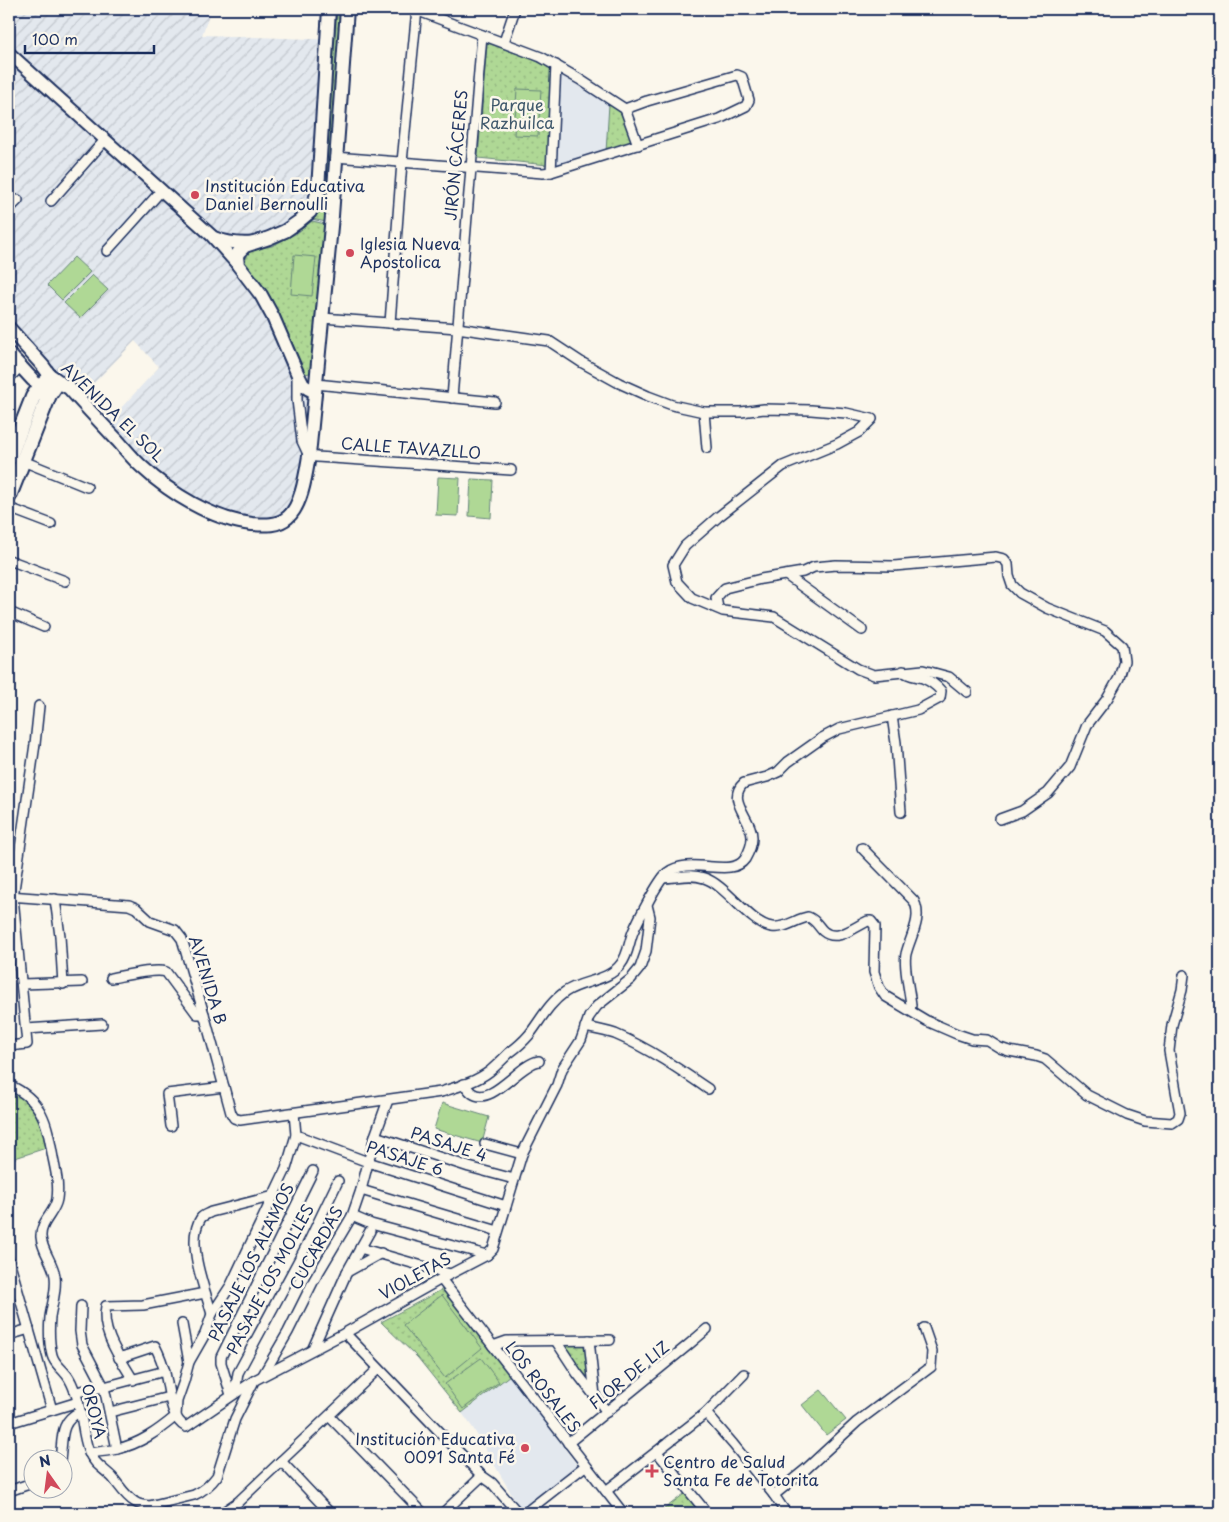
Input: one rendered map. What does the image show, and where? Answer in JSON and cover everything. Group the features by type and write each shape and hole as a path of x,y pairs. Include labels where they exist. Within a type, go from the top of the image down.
{"main road":[{"path":"315,388 309,389 303,385 273,316 261,295 238,265 238,253 245,246 285,231 310,212 314,204 318,190 329,9"},
{"path":"309,456 332,216 347,9"},
{"name":"AVENIDA EL SOL","path":"9,328 55,379 68,388 141,466 186,499 205,510 227,519 247,524 264,525 278,523 289,516 296,505 309,456"},
{"path":"9,354 41,387"},
{"path":"9,458 29,406 41,387 55,379"},
{"path":"9,496 23,461 41,387"}],"street":[{"path":"390,323 415,9 504,42 556,65 625,109 638,145"},
{"path":"504,42 515,9"},
{"name":"JIRÓN CÁCERES","path":"452,398 482,35"},
{"path":"9,53 212,236 238,265"},
{"path":"551,172 556,65"},
{"path":"335,157 530,173 551,172 719,119 746,106 749,100 742,76 737,75 625,109"},
{"path":"51,201 105,140"},
{"path":"106,252 161,191"},
{"path":"9,209 18,200"},
{"path":"212,236 224,242 252,243"},
{"path":"322,318 457,328 549,340 581,362 641,393 672,404 704,412 741,412 764,409 811,410 846,413 872,419 859,432 844,440 783,466 718,517 685,546 673,565 677,582 692,598 723,610 774,617 858,669 874,675 923,670 950,677 967,692"},
{"path":"9,378 21,366"},
{"path":"298,375 297,400 302,441 309,456"},
{"path":"315,388 495,402"},
{"path":"704,412 707,448"},
{"name":"CALLE TAVAZLLO","path":"309,456 510,470"},
{"path":"23,461 87,487"},
{"path":"9,508 51,524"},
{"path":"718,608 716,598 725,588 761,579 803,572 814,567 836,565 894,566 996,557 1004,559 1008,564 1012,585 1020,593 1047,608 1104,631 1122,646 1124,661 1120,678 1087,725 1070,767 1048,793 1022,810 1000,819"},
{"path":"9,560 65,581"},
{"path":"786,575 862,630"},
{"path":"9,612 44,627"},
{"path":"176,1416 176,1401 184,1381 188,1362 205,1334 212,1314 231,1285 286,1169 296,1135 294,1112 431,1094 464,1084 488,1072 527,1037 562,994 573,987 603,978 622,963 633,931 662,878 682,866 730,868 741,863 749,850 752,838 751,827 737,800 741,785 778,772 788,762 822,738 839,729 918,710 938,700 941,696 941,690 934,684 903,672"},
{"path":"9,1046 27,1044 22,984 11,897 35,744 38,706"},
{"path":"892,716 901,812"},
{"path":"862,848 914,901 917,908 917,920 905,958 910,1010"},
{"path":"662,878 690,875 707,879 716,884 759,922 772,927 781,927 808,917 814,920 827,934 835,936 868,921 872,922 875,926 874,972 876,982 886,996 927,1021 957,1034 972,1039 987,1040 1009,1051 1045,1059 1087,1095 1127,1116 1145,1121 1172,1123 1178,1119 1180,1113 1169,1051 1170,1037 1184,975"},
{"name":"AVENIDA B","path":"11,897 129,905 136,908 150,922 174,930 182,939 231,1114 237,1120 240,1120 294,1112"},
{"path":"55,899 63,984"},
{"path":"352,1216 371,1224 487,1255 493,1249 522,1154 557,1085 562,1069 580,1040 589,1017 597,1006 632,979 640,968 646,951 650,917 647,905"},
{"path":"111,978 156,970 166,972 197,1014 204,1014"},
{"path":"22,984 82,982"},
{"path":"26,1029 102,1024"},
{"path":"585,1027 614,1034 630,1041 665,1060 708,1089"},
{"path":"464,1084 472,1093 489,1095 529,1064 539,1061"},
{"name":"OROYA","path":"9,1085 20,1090 29,1098 42,1113 46,1122 58,1183 57,1202 42,1229 41,1238 55,1275 54,1299 49,1326 52,1356 56,1364 70,1379 76,1392 89,1453 95,1462 111,1476 128,1496 142,1505 149,1506 200,1492 216,1476 235,1419 244,1400 259,1377"},
{"path":"171,1126 167,1094 224,1087"},
{"name":"CUCARDAS","path":"259,1377 288,1332 314,1280 352,1216 375,1136 388,1100"},
{"name":"PASAJE 6","path":"296,1135 368,1162 506,1206"},
{"name":"PASAJE 4","path":"375,1136 469,1167 514,1179"},
{"path":"485,1144 522,1154"},
{"name":"PASAJE LOS ALAMOS","path":"233,1394 221,1357 313,1171"},
{"name":"PASAJE LOS MOLLES","path":"233,1394 238,1373 309,1241 338,1181"},
{"path":"361,1190 498,1231"},
{"path":"212,1314 199,1270 194,1240 202,1216 274,1196"},
{"path":"313,1348 346,1272 370,1231"},
{"path":"360,1248 450,1274"},
{"path":"346,1272 382,1254"},
{"name":"VIOLETAS","path":"176,1416 185,1427 200,1419 259,1377 487,1255"},
{"path":"9,1260 52,1410"},
{"name":"LOS ROSALES","path":"441,1279 623,1513"},
{"path":"133,1380 107,1330 104,1316 106,1306 142,1304 205,1293"},
{"path":"81,1306 80,1331 82,1345 104,1387 117,1449"},
{"path":"182,1324 188,1362"},
{"path":"774,1495 806,1469 857,1422 931,1367 932,1351 924,1328"},
{"path":"9,1335 28,1329"},
{"name":"FLOR DE LIZ","path":"568,1443 707,1329"},
{"path":"345,1332 378,1369 482,1476 492,1483 518,1513"},
{"path":"588,1340 595,1396"},
{"path":"493,1346 507,1341 610,1340"},
{"path":"556,1341 607,1412"},
{"path":"120,1358 155,1346 165,1371 176,1416"},
{"path":"226,1513 378,1369"},
{"path":"76,1392 104,1387 165,1371"},
{"path":"606,1491 706,1413 744,1374"},
{"path":"110,1412 170,1397"},
{"path":"9,1423 78,1402"},
{"path":"61,1450 64,1426 72,1415 80,1412"},
{"path":"706,1413 774,1495 786,1513"},
{"path":"89,1453 117,1449 142,1440 155,1433 176,1416"},
{"path":"329,1416 423,1513"},
{"path":"657,1452 707,1513"},
{"path":"281,1461 330,1513"},
{"path":"525,1513 537,1510 585,1466"},
{"path":"443,1513 482,1476"},
{"path":"9,1491 22,1486"}],"shaded area":[{"path":"9,9 211,9 202,35 338,40 327,184 308,341 308,492 298,517 274,532 252,532 195,512 131,464 107,423 159,367 135,341 84,393 36,369 9,340"},
{"path":"558,74 609,104 606,152 554,168"},
{"name":"Institución Educativa 0091 Santa Fé","path":"510,1375 579,1468 527,1509 519,1507 473,1428 462,1413"}],"green space":[{"path":"337,9 343,9 326,222 312,219 318,210 324,191"},
{"name":"Parque Razhuilca","path":"487,43 530,58 554,70 548,165 478,158"},
{"path":"517,89 541,90 538,136 514,135"},
{"path":"609,104 624,113 636,144 606,152"},
{"path":"312,221 325,224 314,367 310,373 304,374 272,300 258,279 244,263 250,250 272,246 297,233"},
{"path":"294,255 316,257 312,296 291,294"},
{"path":"74,257 90,272 62,300 47,285"},
{"path":"92,275 108,290 80,318 64,303"},
{"path":"438,477 460,478 458,516 436,515"},
{"path":"471,479 493,480 491,518 469,516"},
{"path":"9,1087 30,1103 39,1116 46,1148 9,1160"},
{"path":"442,1103 489,1117 482,1143 434,1129"},
{"path":"443,1289 510,1375 462,1413 418,1358 381,1322"},
{"path":"442,1295 482,1348 445,1378 403,1325"},
{"path":"561,1343 586,1343 591,1385"},
{"path":"481,1358 499,1382 463,1409 445,1384"},
{"path":"821,1390 846,1420 826,1435 802,1405"},
{"path":"688,1491 705,1513 659,1513"}],"place":[{"name":"Institución Educativa Daniel Bernoulli","path":"195,195"},
{"name":"Iglesia Nueva Apostolica","path":"350,253"},
{"name":"Institución Educativa 0091 Santa Fé","path":"525,1448"},
{"name":"Centro de Salud Santa Fe de Totorita","path":"652,1471"}]}
